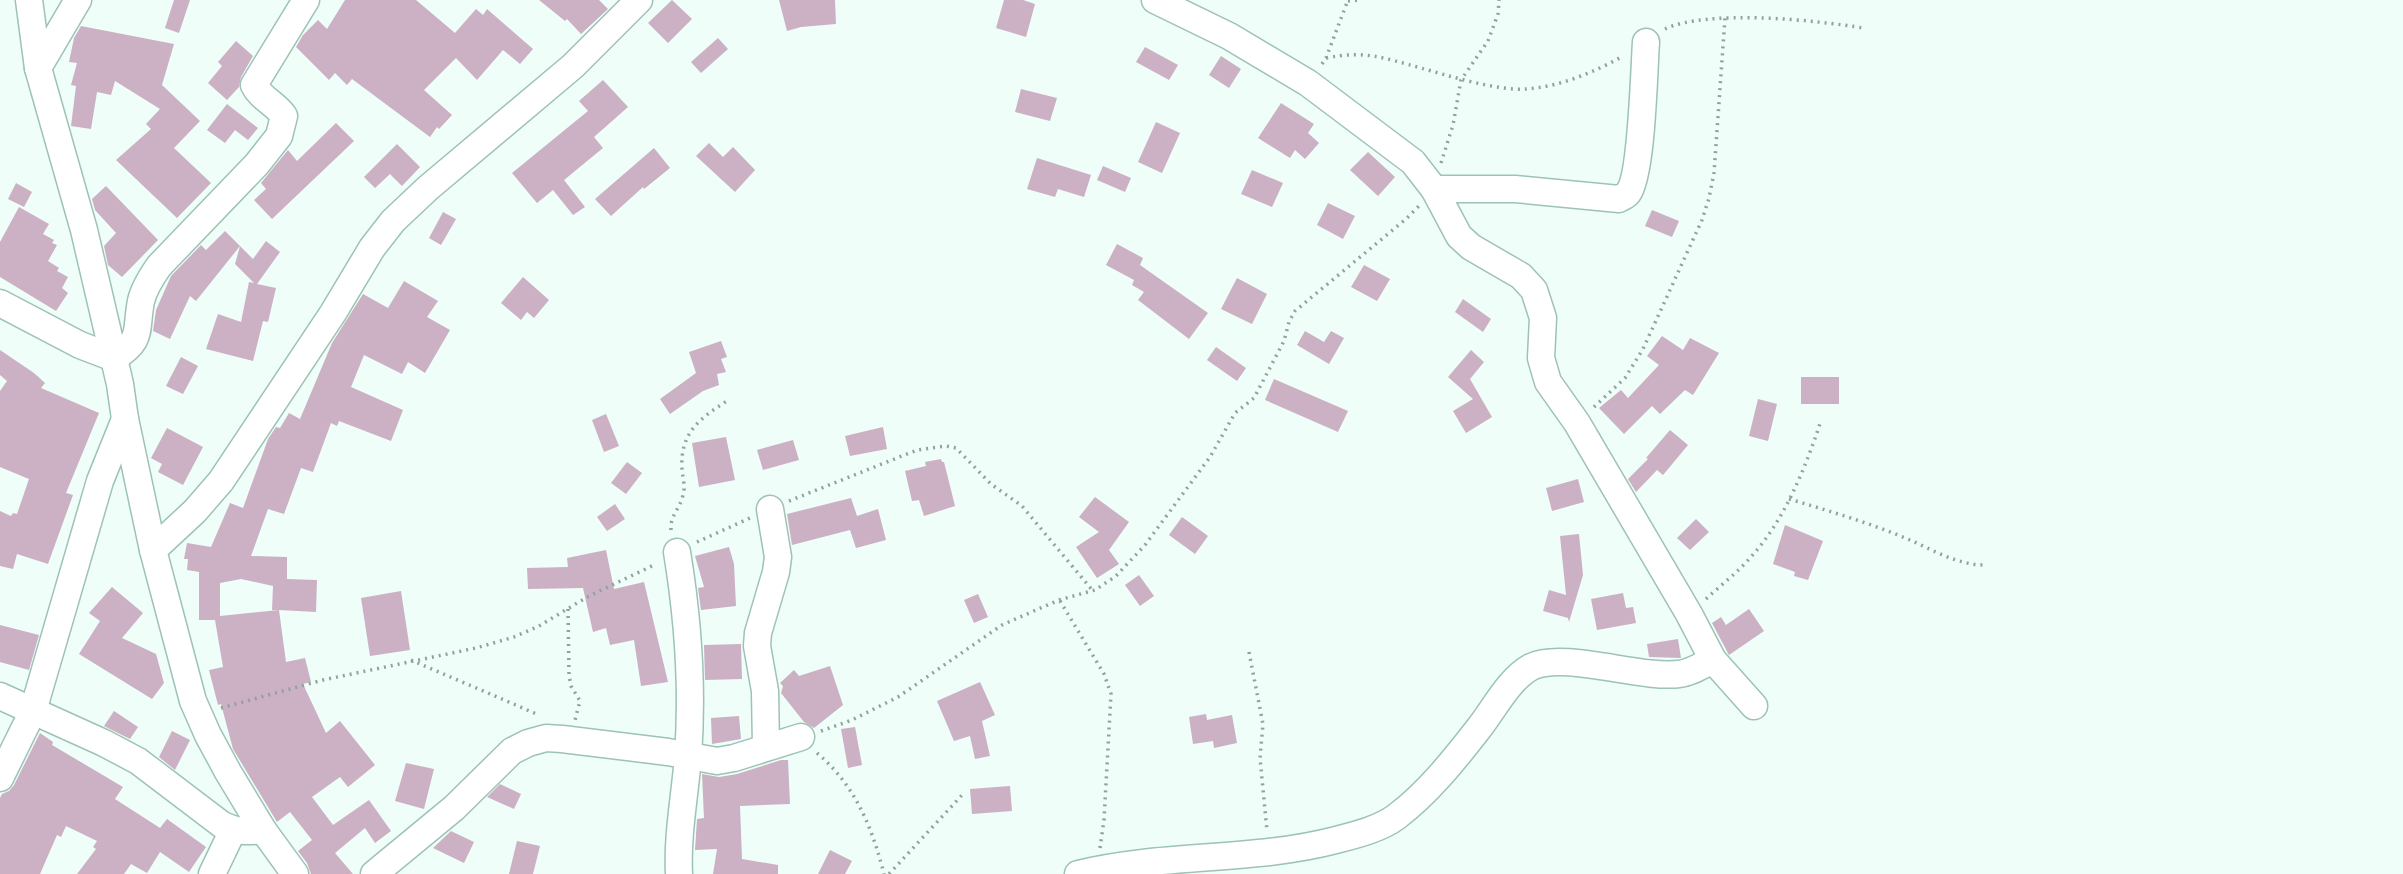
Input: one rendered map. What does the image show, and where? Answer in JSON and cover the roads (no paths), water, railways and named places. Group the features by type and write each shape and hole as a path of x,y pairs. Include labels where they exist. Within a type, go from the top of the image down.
{"street":[{"path":"29,0 38,68 84,230 114,358 153,550 194,701 228,772 263,830 295,874"},
{"path":"38,68 78,0"},
{"path":"114,358 127,350 138,335 141,300 149,280 159,266 236,187 279,136 284,116 259,94 254,85 306,0"},
{"path":"153,550 195,511 221,481 333,313 372,247 393,221 428,188 573,66 639,0"},
{"path":"1155,0 1230,36 1308,83 1413,162 1434,189 1459,236 1471,247 1521,276 1534,290 1543,318 1541,358 1548,382 1577,423 1713,660 1754,706"},
{"path":"1434,189 1515,189 1619,199 1628,193 1636,172 1646,42"},
{"path":"0,303 80,345 114,358"},
{"path":"0,778 33,711 100,481 125,419"},
{"path":"766,747 765,691 757,646 778,556 770,509"},
{"path":"677,552 688,651 688,755 678,838 679,874"},
{"path":"1086,872 1129,864 1295,850 1347,837 1394,818 1428,789 1513,683 1531,668 1549,662 1652,674 1678,674 1713,660"},
{"path":"0,696 138,761 221,824 244,832 263,830"},
{"path":"374,874 454,808 512,751 547,738 554,728 717,761 801,737"},
{"path":"212,874 233,830"}]}
